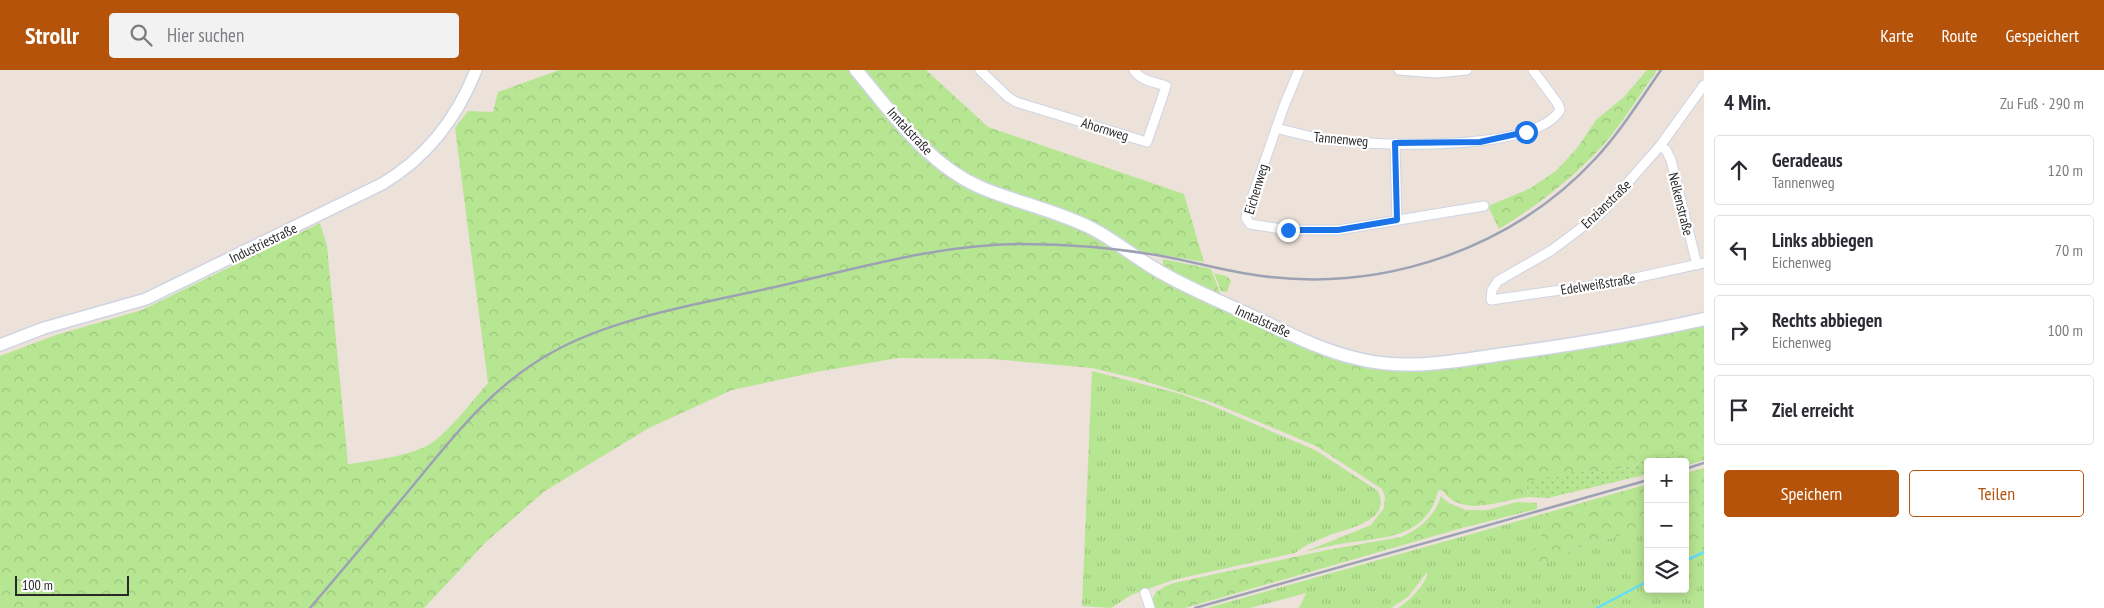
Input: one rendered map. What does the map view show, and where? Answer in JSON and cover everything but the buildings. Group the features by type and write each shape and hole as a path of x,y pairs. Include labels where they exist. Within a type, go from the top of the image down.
{"main road":[{"name":"Inntalstraße","path":"856,70 919,144 966,180 1003,196 1076,221 1111,239 1154,268 1196,291 1319,346 1358,359 1402,365 1457,361 1615,338 1704,319"}],"street":[{"name":"Industriestraße","path":"0,345 44,328 146,299 382,184 410,164 440,134 462,102 476,70"},
{"name":"Ahornweg","path":"980,70 1008,97 1016,102 1147,142 1154,118 1159,112 1166,86 1146,80 1134,70"},
{"name":"Eichenweg","path":"1299,70 1276,128 1248,209 1246,218 1250,224 1288,230 1323,231 1484,206"},
{"path":"1400,70 1436,73 1467,70"},
{"name":"Tannenweg","path":"1276,128 1334,140 1395,143 1480,142 1504,138 1537,128 1559,113 1560,107 1533,70"},
{"name":"Enzianstraße","path":"1491,300 1492,290 1498,281 1552,250 1586,226 1613,201 1660,146 1704,84"},
{"path":"1395,143 1397,220"},
{"name":"Nelkenstraße","path":"1660,146 1666,150 1671,160 1700,264"},
{"name":"Edelweißstraße","path":"1491,300 1617,282 1700,264"},
{"path":"1145,593 1150,608"}],"green space":[{"path":"559,70 849,70 929,157 1069,222 1133,260 1379,367 1704,323 1704,460 1689,465 1689,458 1675,458 1673,452 1644,458 1636,465 1598,473 1583,470 1526,483 1528,497 1482,506 1460,504 1451,499 1442,490 1438,491 1433,506 1425,517 1406,531 1381,538 1304,552 1371,525 1384,508 1385,497 1382,489 1316,446 1214,403 1138,379 1092,368 992,359 898,358 816,372 732,390 649,428 545,491 487,541 424,608 0,608 0,356 56,335 142,310 320,223 327,246 348,464 412,452 430,444 446,431 488,383 455,128 468,111 493,112 498,92"},
{"path":"865,70 926,70 988,127 1184,194 1204,262 1133,250 985,186 932,152 864,74"},
{"path":"1647,70 1657,70 1617,128 1599,150 1559,187 1499,229 1488,206 1529,189 1556,171 1577,148 1596,120 1624,97"},
{"path":"1163,259 1211,269 1222,298 1163,269"},
{"path":"1214,273 1226,276 1231,280 1227,292 1221,291"},
{"path":"1092,371 1181,394 1315,450 1378,491 1381,501 1379,510 1366,522 1316,541 1295,553 1173,580 1131,595 1111,608 1082,606"},
{"path":"1674,451 1676,458 1648,458"},
{"path":"1644,459 1644,475 1548,498 1528,497 1526,482 1583,470 1598,473 1637,465"},
{"path":"1704,468 1704,550 1692,556 1689,552 1689,472"},
{"path":"1644,485 1644,529 1585,545 1539,565 1530,555 1541,539 1539,515"},
{"path":"1441,496 1469,513 1467,523 1462,528 1185,608 1153,608 1153,598 1157,591 1174,583 1327,550 1401,537 1420,526 1431,516"},
{"path":"1517,502 1537,503 1537,509 1462,528 1467,523 1469,513 1466,510 1487,510"},
{"path":"1539,515 1541,539 1539,565 1585,545 1644,529 1644,593 1689,593 1689,552 1692,556 1704,550 1704,608 1398,608 1421,587 1427,572 1408,597 1391,608 1299,608 1306,593 1250,608 1207,608"}],"waterway":[{"path":"1689,559 1704,552"},
{"path":"1597,608 1644,583"}],"railway":[{"path":"310,608 446,446 478,411 512,379 531,365 576,340 660,312 690,305 897,259 959,248 991,245 1039,244 1110,249 1162,256 1262,276 1308,279 1354,277 1399,270 1443,257 1486,240 1526,217 1563,190 1596,158 1614,137 1661,70"},
{"path":"1689,468 1704,463"},
{"path":"1195,608 1644,481"}],"route":[{"path":"1288,230 1338,230 1397,220 1395,143 1480,142 1526,132"}]}
